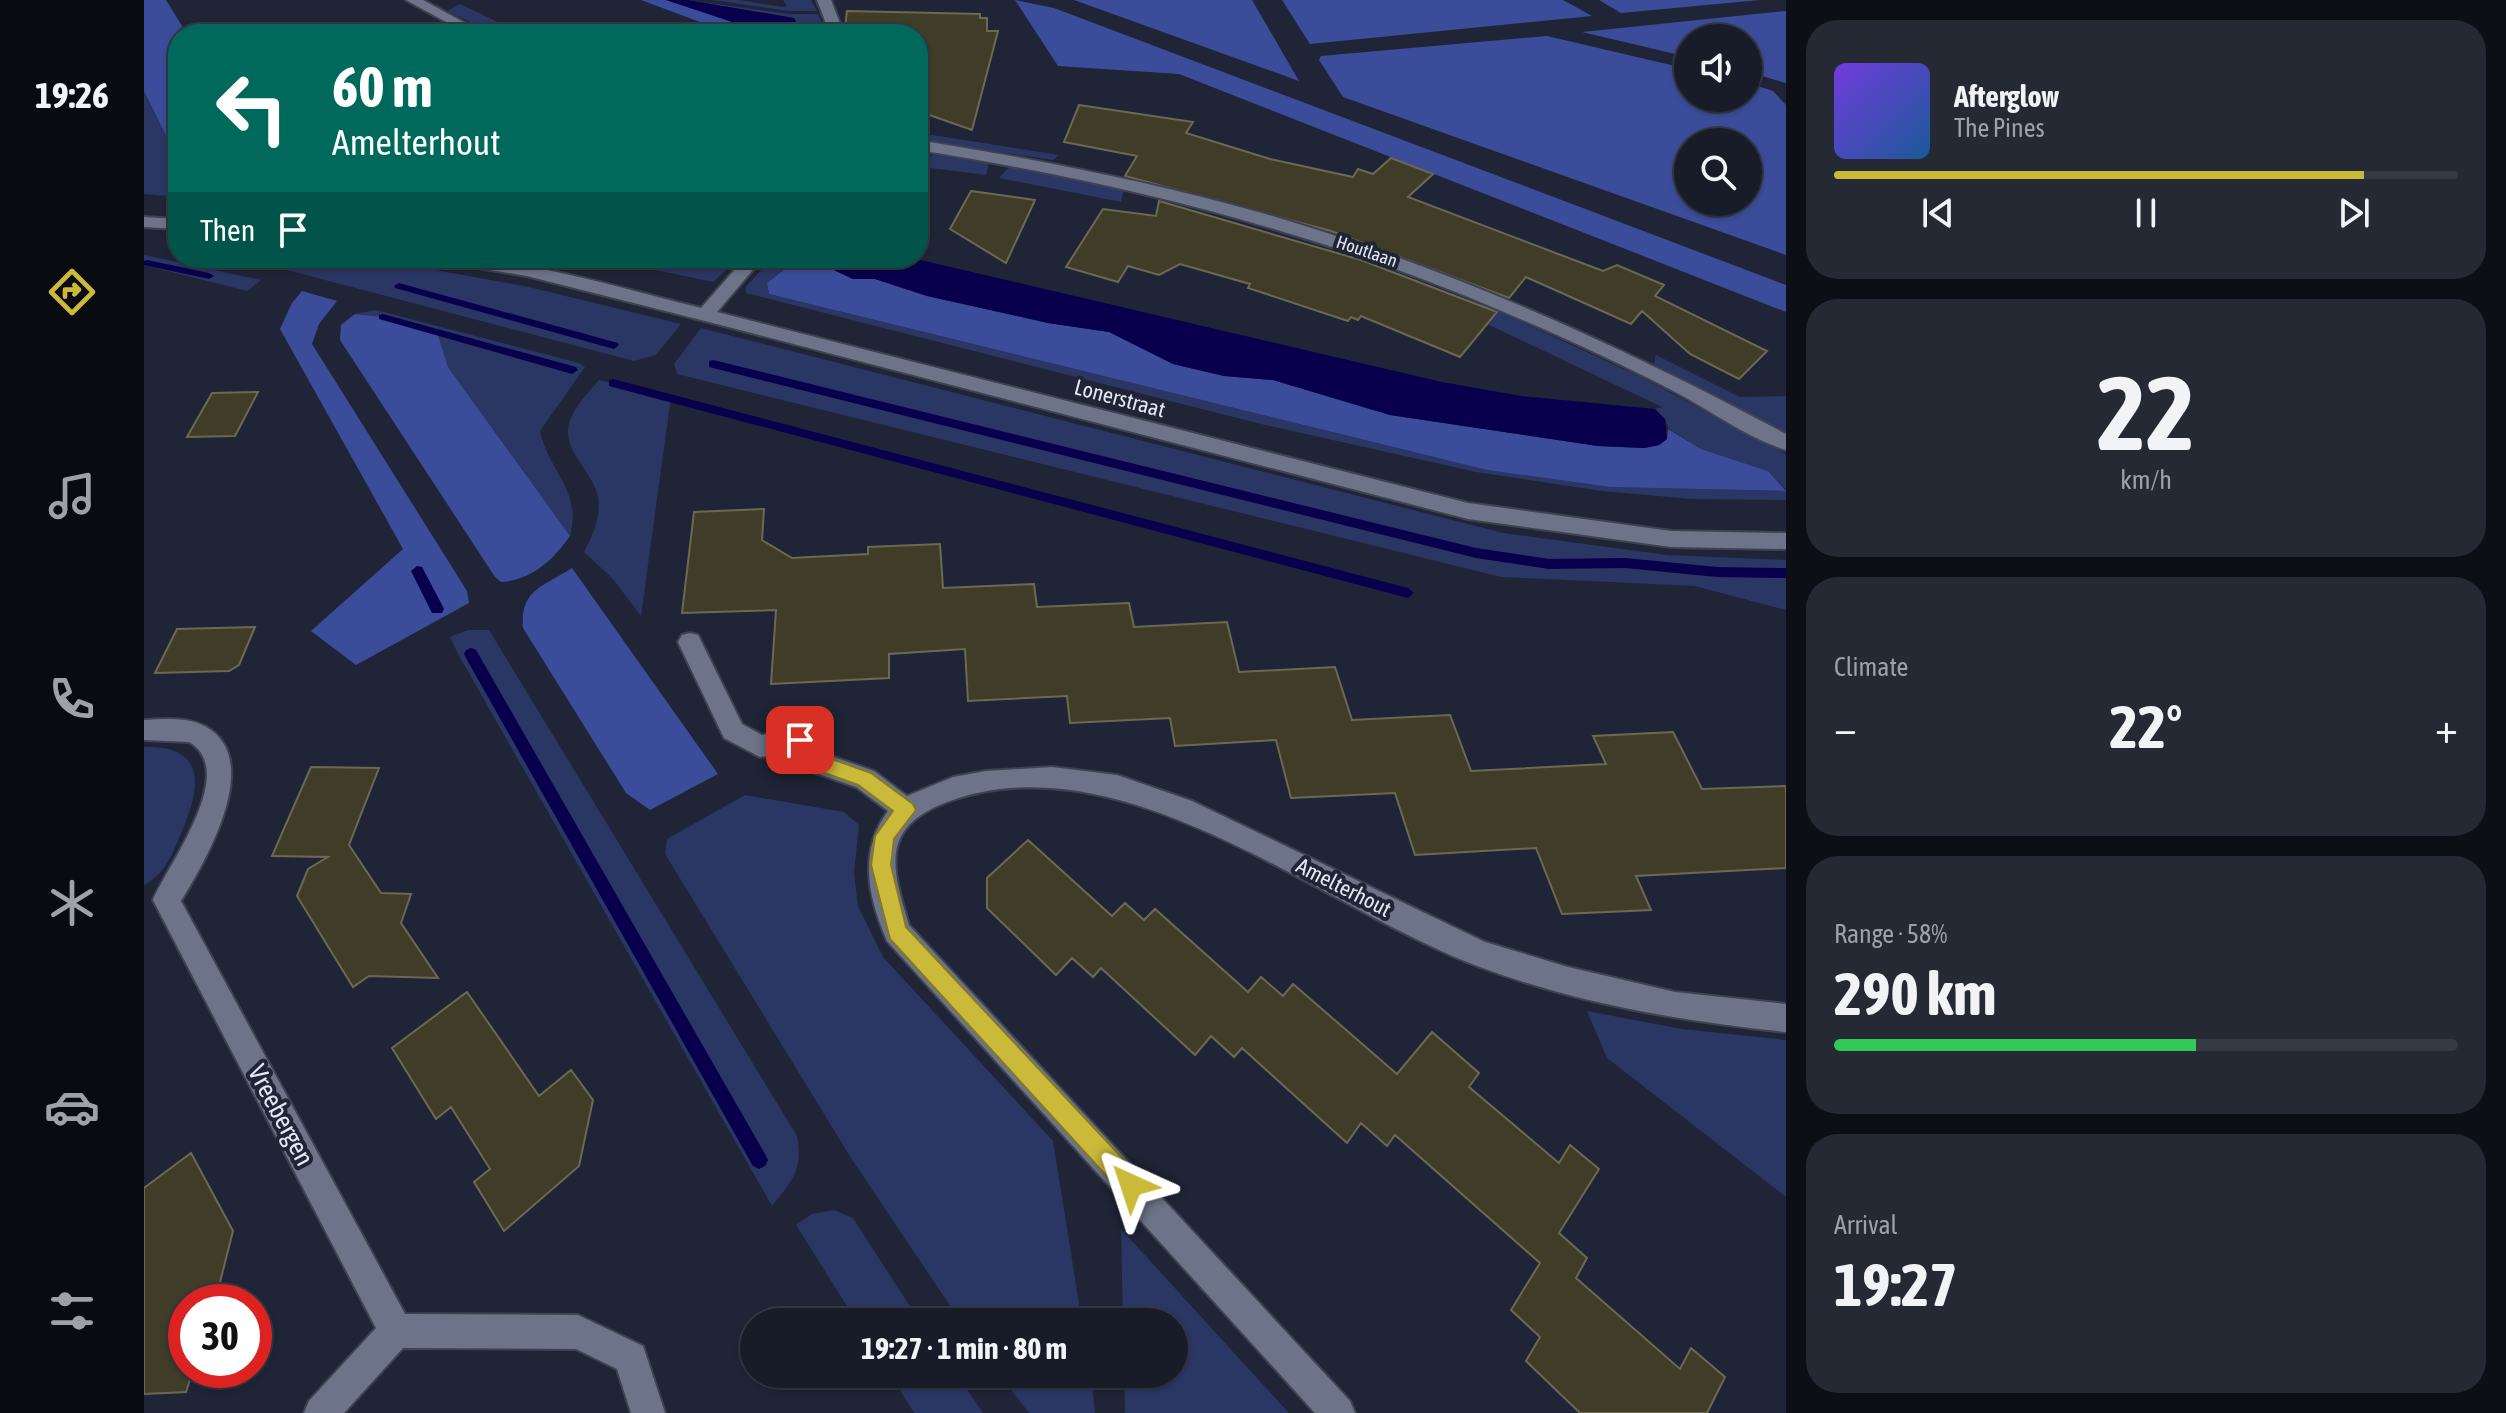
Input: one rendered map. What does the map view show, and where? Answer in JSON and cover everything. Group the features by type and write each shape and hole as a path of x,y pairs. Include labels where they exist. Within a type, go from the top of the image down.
{"street":[{"path":"413,0 459,24"},
{"path":"824,0 833,24"},
{"name":"Houtlaan","path":"928,147 1125,182 1285,224 1367,250 1591,341 1786,443"},
{"path":"144,222 168,223"},
{"name":"Lonerstraat","path":"509,268 705,315 1468,511 1572,528 1671,539 1786,541"},
{"path":"705,315 745,268"},
{"path":"690,642 733,731 760,746 800,740 822,764 865,779 906,810"},
{"name":"Vreebergen","path":"144,730 180,729 204,737 216,749 220,770 217,795 190,864 155,900 396,1331"},
{"name":"Amelterhout","path":"1338,1413 897,932 881,865 885,836 906,810 940,793 977,782 1034,779 1104,783 1135,790 1224,828 1481,954 1568,981 1675,1006 1786,1018"},
{"path":"321,1413 396,1331 578,1332 631,1358 648,1413"}],"shaded area":[{"path":"144,0 166,0 181,24 168,24 168,140 144,91"},
{"path":"641,0 666,0 739,24 705,24"},
{"path":"666,0 687,0 794,18 797,24 738,24"},
{"path":"687,0 790,14 818,14 822,24 797,24 793,18"},
{"path":"712,0 739,0 783,7 787,6 783,0 811,0 817,11 788,11"},
{"path":"1015,0 1054,8 1786,285 1786,312 1179,74 1058,66"},
{"path":"1074,0 1252,0 1299,81"},
{"path":"1282,0 1563,0 1592,16 1310,44"},
{"path":"1599,0 1760,0 1621,13"},
{"path":"460,4 502,24 474,24 447,11"},
{"path":"1786,11 1786,83 1762,76 1762,24 1674,24 1674,54 1582,32"},
{"path":"1547,36 1674,66 1674,112 1762,112 1762,87 1773,91 1786,105 1786,255 1677,216 1762,216 1762,128 1674,128 1674,215 1343,97 1319,60 1321,56"},
{"path":"144,91 168,140 168,196 144,194"},
{"path":"928,134 1059,155 1053,160 928,142"},
{"path":"932,155 989,163 986,175 928,168"},
{"path":"1010,166 1124,189 1121,202 999,178"},
{"path":"144,255 168,260 168,268 205,268 261,280 247,291 144,265"},
{"path":"928,262 1442,382 1521,396 1655,409 1665,419 1667,439 1659,445 1644,448 1598,446 1390,415 1273,380 1224,376 1173,364 1109,332 1048,323 927,296 875,279 853,279 830,268 928,268"},
{"path":"424,268 529,287 681,324 656,355 634,361 287,270"},
{"path":"647,268 728,268 713,282"},
{"path":"763,268 786,268 767,283 769,294 1487,470 1610,487 1786,491 1786,500 1692,499 1602,491 1476,472 1265,425 746,293 746,287"},
{"path":"786,268 830,268 853,279 875,279 927,296 1048,323 1109,332 1173,364 1224,376 1273,380 1390,415 1598,446 1644,448 1659,445 1667,439 1668,429 1701,449 1768,471 1786,491 1610,487 1487,470 769,294 767,283"},
{"path":"302,291 337,301 319,324 312,344 467,591 469,603 356,665 311,631 403,549 280,329 292,303"},
{"path":"1481,303 1643,378 1786,454 1786,490 1768,471 1701,449 1669,429 1665,419 1655,409 1662,407 1466,314"},
{"path":"376,310 585,367 540,431 572,506 570,536 448,367 438,335 383,317 355,314"},
{"path":"355,314 383,317 438,335 448,367 570,536 541,567 512,580 501,582 495,577 340,340 341,325"},
{"path":"701,328 1503,533 1667,555 1786,560 1786,610 1695,586 1501,577 677,374 674,364"},
{"path":"1656,355 1740,397 1786,396 1786,435 1654,364"},
{"path":"599,380 671,397 641,616 613,579 584,552 596,524 599,501 593,484 572,449 568,430 576,409"},
{"path":"572,568 718,774 650,810 626,793 523,628 525,605 530,597 543,585"},
{"path":"468,630 489,630 797,1136 799,1158 795,1174 772,1206 457,652 450,637"},
{"path":"144,747 179,753 194,771 195,784 189,813 172,854 164,868 144,885"},
{"path":"745,795 844,812 859,825 854,873 858,906 883,957 1053,1141 1080,1308 952,1308 851,1158 665,854 667,839"},
{"path":"1587,1011 1682,1029 1786,1040 1786,1197 1607,1058"},
{"path":"834,1210 853,1218 911,1308 848,1308 796,1225 812,1214"},
{"path":"1121,1229 1289,1413 1125,1413 1124,1388 1188,1388 1188,1308 1123,1308"},
{"path":"899,1388 966,1388 983,1413 914,1413"},
{"path":"1010,1388 1092,1388 1095,1413 1029,1413"}],"building":[{"path":"847,11 980,14 980,18 987,18 987,31 998,31 972,130 928,115 928,24 845,24"},
{"path":"1079,105 1193,122 1186,133 1270,159 1353,177 1358,169 1373,174 1391,158 1433,174 1408,197 1603,271 1617,265 1664,285 1655,296 1767,351 1739,379 1690,354 1642,311 1631,324 1526,277 1509,298 1331,231 1125,176 1137,156 1064,142"},
{"path":"971,191 1035,200 1006,263 950,229"},
{"path":"1159,201 1361,260 1497,312 1460,357 1361,316 1358,320 1351,317 1348,321 1248,288 1250,284 1180,264 1159,275 1128,266 1118,282 1066,267 1103,209 1156,216"},
{"path":"258,392 235,436 187,437 212,393"},
{"path":"764,509 762,540 792,558 868,554 868,547 940,544 943,588 1034,584 1037,607 1129,603 1134,627 1227,622 1239,672 1335,667 1352,720 1450,715 1471,771 1606,764 1593,736 1673,732 1702,789 1786,786 1786,868 1636,876 1651,910 1562,914 1536,848 1415,855 1395,793 1291,798 1276,740 1175,746 1170,718 1070,723 1067,696 968,701 965,649 889,654 889,678 771,684 776,610 682,613 694,512"},
{"path":"255,627 239,665 229,671 155,673 177,629"},
{"path":"311,767 379,768 349,845 381,893 411,894 401,923 438,978 369,976 353,987 297,896 308,869 328,857 272,856"},
{"path":"1028,840 1112,916 1125,903 1144,920 1155,909 1248,992 1261,977 1283,996 1293,984 1397,1074 1432,1032 1479,1073 1469,1087 1559,1163 1570,1145 1599,1169 1559,1233 1587,1258 1576,1278 1680,1369 1691,1348 1725,1377 1707,1413 1580,1413 1526,1361 1540,1337 1511,1310 1540,1263 1395,1135 1387,1146 1361,1123 1347,1143 1242,1048 1234,1057 1211,1036 1195,1055 1101,968 1093,977 1072,958 1056,975 987,908 987,878"},
{"path":"467,992 539,1096 571,1070 593,1100 579,1166 504,1231 474,1182 490,1169 451,1107 436,1119 392,1048"},
{"path":"191,1153 233,1231 220,1284 168,1284 168,1388 187,1388 186,1392 144,1394 144,1188"}],"waterway":[{"path":"147,263 168,267"},
{"path":"171,268 209,276"},
{"path":"399,286 614,345"},
{"path":"383,317 572,370"},
{"path":"713,364 1476,553 1549,564 1625,563 1717,572 1786,573"},
{"path":"613,383 1408,593"},
{"path":"417,571 437,609"},
{"path":"471,654 759,1160"}],"route":[{"path":"800,740 822,764 865,779 906,810 885,836 881,865 897,932 1131,1185"}]}
